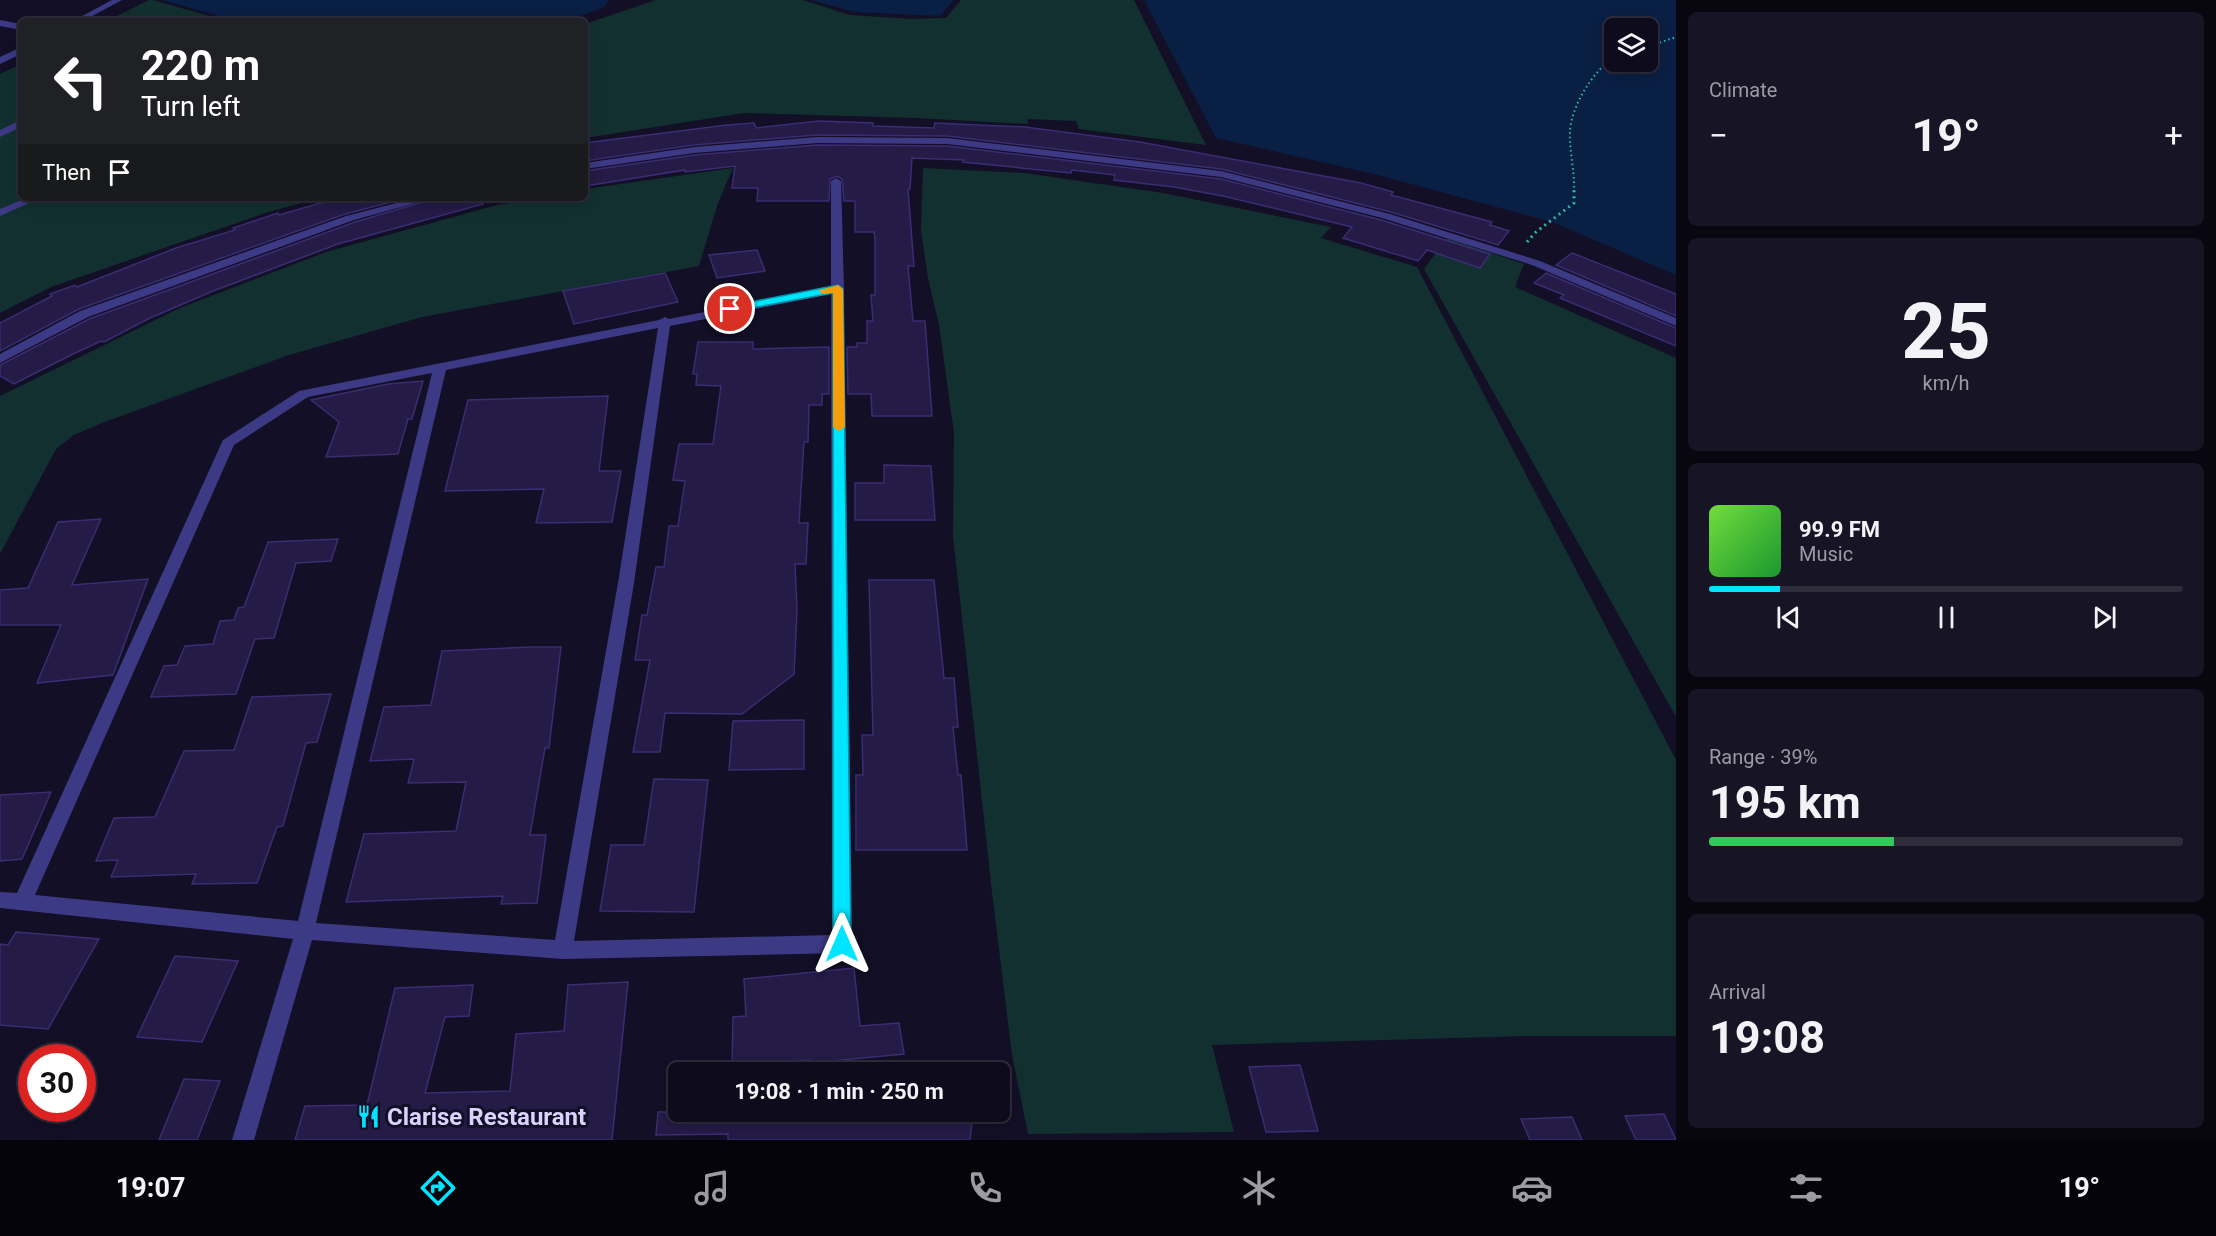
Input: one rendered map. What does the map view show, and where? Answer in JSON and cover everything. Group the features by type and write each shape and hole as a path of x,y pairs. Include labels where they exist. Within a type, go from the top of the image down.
{"street":[{"path":"83,18 118,0"},
{"path":"0,23 18,26"},
{"path":"0,61 18,52"},
{"path":"0,134 18,125"},
{"path":"588,166 694,150 817,140 947,141 1221,174 1386,216 1536,263 1676,322"},
{"path":"0,900 305,931 563,950 842,944 836,181"},
{"path":"0,213 28,201"},
{"path":"0,359 84,314 350,218 417,201"},
{"path":"22,903 228,443 304,394 665,321 838,289"},
{"path":"563,950 626,583 665,321"},
{"path":"243,1140 305,931 440,367"}],"path":[{"path":"1658,43 1676,37"},
{"path":"1513,257 1536,232 1574,203 1575,173 1570,133 1572,117 1593,76 1604,64"}],"green space":[{"path":"152,0 217,18 113,18"},
{"path":"656,0 803,0 850,15 911,19 946,18 961,0 1134,0 1206,145 1079,129 1076,121 1027,119 1028,124 744,113 588,138 588,23"},
{"path":"18,65 18,201 309,201 268,212 51,287 0,313 0,74"},
{"path":"733,168 718,203 699,266 422,317 289,355 102,423 74,435 56,449 0,554 0,396 180,308 326,252 497,205 520,201 588,201 588,189"},
{"path":"923,168 1024,173 1163,193 1331,227 1321,238 1417,267 1676,760 1676,1036 1529,1036 1212,1045 1234,1132 1028,1134 1012,1055 953,536 954,433 939,325 928,278 921,231"},
{"path":"1447,238 1524,264 1515,287 1676,358 1676,717 1424,269"}],"water":[{"path":"162,0 609,0 604,7 575,18 225,18"},
{"path":"811,0 954,0 940,16 854,12"},
{"path":"1144,0 1676,0 1676,275 1552,222 1374,174 1216,138"}],"building":[{"path":"819,121 934,128 935,123 1025,127 1140,142 1361,183 1393,192 1391,195 1492,222 1490,225 1509,231 1498,245 1391,212 1221,169 947,136 817,135 694,145 588,161 588,143 727,125 754,123 756,128"},
{"path":"817,145 947,146 1221,179 1381,220 1490,254 1480,268 1427,250 1418,261 1343,238 1352,227 1223,196 1114,180 1115,175 1072,170 1071,173 963,162 964,160 912,158 910,189 908,189 914,266 908,266 913,321 925,321 932,416 872,416 871,394 848,394 847,347 857,347 857,343 867,343 867,321 873,321 871,295 875,295 875,239 874,232 855,232 855,201 844,201 842,179 837,176 830,179 829,201 757,201 758,188 732,188 735,166 685,172 685,170 588,186 588,171 694,155"},
{"path":"328,201 395,201 345,214 79,309 0,351 0,323 52,296 50,294 75,285 77,287 176,248 235,230 233,228 278,213 279,215"},
{"path":"426,201 482,201 483,204 338,244 213,291 150,318 14,384 0,376 0,365 89,319 355,222"},
{"path":"757,250 765,271 717,278 709,255"},
{"path":"1572,253 1676,294 1676,316 1556,265"},
{"path":"665,273 678,302 574,324 563,291"},
{"path":"1546,273 1676,328 1676,346 1560,298 1564,295 1534,283"},
{"path":"698,342 753,342 753,349 829,347 829,394 822,394 822,405 809,405 808,442 804,442 799,523 808,523 806,564 795,564 797,611 794,674 742,714 665,713 660,752 633,752 650,660 635,660 642,615 647,615 656,567 664,567 669,526 678,526 685,481 673,480 679,444 713,444 721,386 696,385 697,374 693,374"},
{"path":"423,381 412,419 408,419 398,454 326,457 339,422 311,400 388,384"},
{"path":"608,396 599,471 621,471 612,522 536,523 544,489 445,491 468,400"},
{"path":"884,465 931,466 935,520 855,520 855,483 884,483"},
{"path":"101,519 72,585 148,579 113,675 37,683 61,625 0,625 0,590 28,588 58,522"},
{"path":"338,539 331,561 296,563 274,638 255,639 236,694 151,697 164,666 177,665 185,646 213,644 220,621 234,620 238,608 244,607 268,542"},
{"path":"869,580 934,580 944,678 954,678 958,727 953,727 958,775 961,775 967,850 856,850 856,775 863,775 862,735 873,735"},
{"path":"561,647 549,748 545,748 530,835 546,835 537,903 501,904 503,896 346,902 364,834 456,831 466,782 408,783 414,759 370,761 384,707 431,705 442,651"},
{"path":"331,694 317,742 306,743 283,826 277,827 257,883 192,884 196,874 111,877 118,860 96,861 114,818 155,817 184,751 234,750 252,697"},
{"path":"804,720 804,769 729,770 733,721"},
{"path":"654,779 708,780 694,912 600,911 611,845 644,845"},
{"path":"51,792 22,859 0,861 0,795"},
{"path":"16,932 99,939 48,1029 0,1025 0,944 8,945"},
{"path":"175,956 238,961 202,1042 137,1037"},
{"path":"854,968 860,1026 899,1023 904,1054 820,1062 810,1062 810,1060 732,1062 733,1017 746,1016 744,979"},
{"path":"628,982 612,1140 295,1140 305,1106 367,1105 395,988 473,985 469,1016 445,1017 425,1093 510,1091 516,1034 564,1031 568,985"},
{"path":"1300,1065 1318,1131 1266,1132 1249,1067"},
{"path":"184,1079 220,1081 197,1140 159,1140"},
{"path":"658,1112 668,1112 668,1122 972,1122 970,1140 728,1140 728,1134 656,1135"},
{"path":"1664,1114 1676,1140 1636,1140 1625,1116"},
{"path":"1572,1117 1582,1140 1530,1140 1521,1119"}],"slow traffic":[{"path":"824,291 838,289 839,427"}],"place":[{"name":"Clarise Restaurant","path":"369,1117"}],"route":[{"path":"730,309 838,289 842,944"}]}
